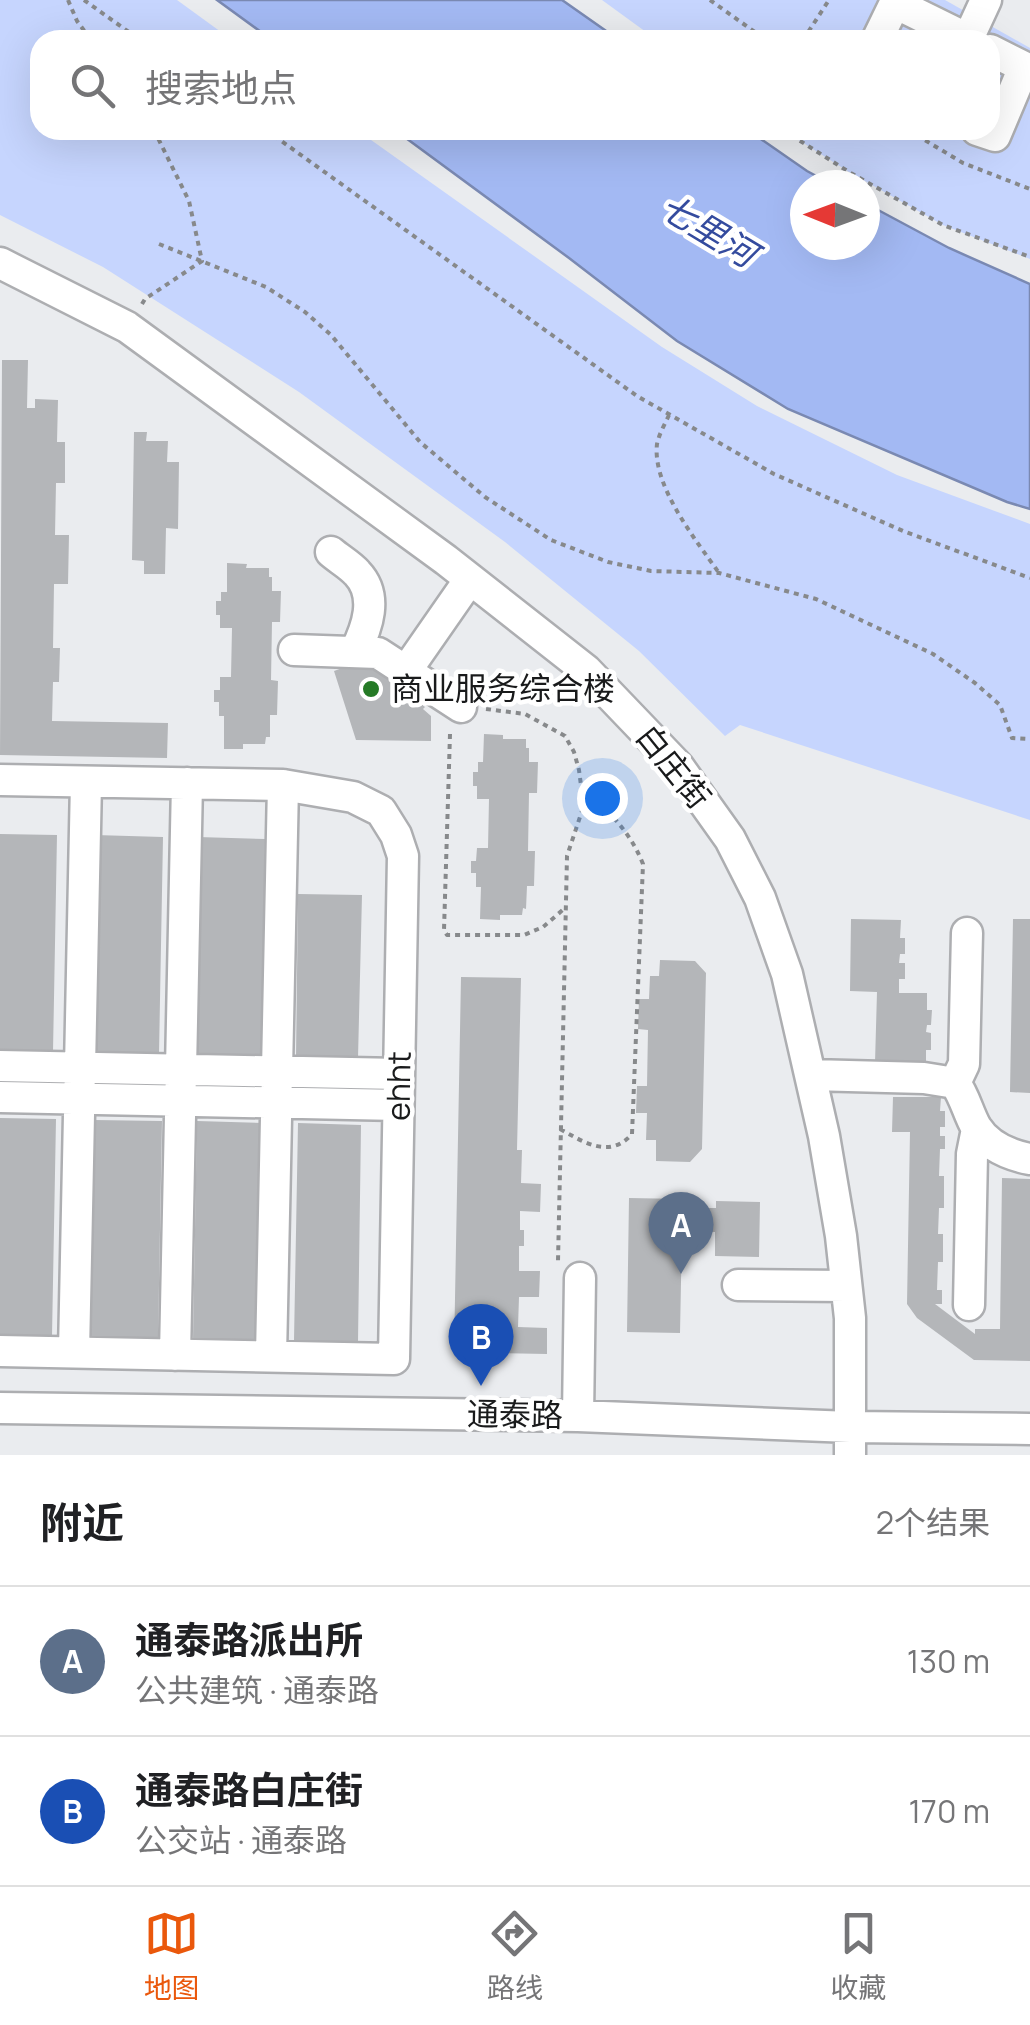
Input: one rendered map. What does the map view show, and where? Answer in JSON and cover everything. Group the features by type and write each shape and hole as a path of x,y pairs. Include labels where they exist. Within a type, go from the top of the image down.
{"street":[{"path":"973,30 986,0"},
{"path":"882,30 895,3 949,30"},
{"path":"1000,55 1024,67 1000,124"},
{"name":"白庄街","path":"0,262 128,327 470,579 586,670 678,766 730,839 760,898 786,974 811,1076 846,1286 850,1318 850,1441"},
{"path":"330,552 358,574 368,588 366,628 355,652"},
{"path":"406,670 470,579"},
{"path":"294,650 378,653 456,704"},
{"name":"ehht","path":"0,780 283,785 353,797 381,811 396,834 403,856 394,1359 0,1351"},
{"path":"74,1352 86,782"},
{"path":"175,1354 187,783"},
{"path":"271,1356 283,785"},
{"path":"956,1083 964,1064 966,933"},
{"path":"0,1066 399,1074"},
{"path":"811,1076 924,1078 956,1083 977,1129 996,1148 1030,1159"},
{"path":"0,1097 398,1105"},
{"path":"969,1305 972,1154 977,1129"},
{"path":"738,1285 846,1286"},
{"path":"578,1416 580,1293"},
{"name":"通泰路","path":"0,1408 578,1416 850,1441 1030,1429"}],"path":[{"path":"68,0 83,30"},
{"path":"84,0 126,30"},
{"path":"710,0 752,30"},
{"path":"810,30 830,0"},
{"path":"159,140 189,201 202,261"},
{"path":"280,140 637,396 774,474 903,530 1030,578"},
{"path":"799,140 943,225 1030,257"},
{"path":"924,140 964,164 1030,188"},
{"path":"159,244 266,286 305,312 331,335 420,442 484,496 551,540 608,562 651,571 719,573 816,599 933,654 1000,705 1012,738 1030,740"},
{"path":"128,327 145,299 202,261"},
{"path":"669,414 658,440 657,458 665,488 719,573"},
{"path":"565,908 543,928 524,936 448,936 444,930 456,704 525,714 565,736 574,752 581,785 582,810 567,856 558,1262 561,1288 580,1293"},
{"path":"560,1129 586,1143 606,1148 622,1146 632,1134 643,864 636,844 620,822 581,785"}],"shaded area":[{"path":"0,0 177,0 218,30 30,30 30,140 371,140 662,347 757,406 897,475 1030,524 1030,820 740,725 725,736 639,651 505,542 299,392 103,267 0,215"},
{"path":"602,0 945,0 998,30 643,30"},
{"path":"1000,31 1030,48 1030,259 943,225 880,189 880,170 846,170 799,140 1000,140"}],"water":[{"path":"217,0 562,0 605,30 258,30"},
{"name":"七里河","path":"409,140 762,140 806,170 790,170 790,260 880,260 880,211 949,248 1030,284 1030,509 788,409 677,341"}],"building":[{"path":"2,360 28,360 27,408 35,408 35,399 58,400 57,442 65,442 65,483 56,483 55,535 69,535 68,584 54,584 53,648 60,648 59,682 53,682 52,721 168,723 167,758 0,755"},
{"path":"134,432 147,432 146,441 168,441 167,462 179,462 178,529 166,528 165,574 144,574 144,561 132,560"},
{"path":"227,563 269,568 272,591 281,591 280,622 272,622 271,680 278,681 277,715 270,715 270,737 266,737 265,744 243,744 243,749 224,749 224,716 219,716 219,702 214,702 214,690 220,690 220,677 231,677 232,628 220,628 220,615 216,615 216,601 221,601 221,592 227,592"},
{"name":"商业服务综合楼","path":"362,661 425,707 431,716 431,741 356,740 334,671"},
{"path":"484,734 526,739 529,762 538,762 537,793 529,793 528,851 535,851 534,886 527,886 522,915 500,915 500,920 480,919 481,887 476,887 476,873 471,873 477,848 488,848 489,799 477,799 477,786 473,786 473,772 478,772 478,762 483,762"},
{"path":"0,834 57,835 53,1052 0,1051"},
{"path":"95,835 163,837 159,1054 91,1053"},
{"path":"198,837 265,839 261,1056 194,1055"},
{"path":"298,894 362,895 358,1058 296,1057"},
{"path":"851,919 901,920 900,938 905,938 905,954 900,954 899,963 905,963 905,979 899,979 899,993 927,993 927,1010 932,1010 926,1032 931,1033 931,1050 926,1050 926,1064 875,1063 877,992 850,991"},
{"path":"1013,919 1030,919 1030,1093 1010,1092"},
{"path":"660,960 695,961 706,973 702,1149 690,1162 656,1161 656,1140 646,1140 647,1113 636,1113 637,1086 647,1086 648,1030 638,1029 639,999 649,999 650,976 659,976"},
{"path":"461,977 521,978 517,1150 522,1150 521,1183 541,1184 540,1212 520,1211 524,1246 519,1246 519,1271 540,1271 539,1297 519,1297 518,1327 547,1328 547,1354 454,1352"},
{"path":"893,1097 941,1097 945,1127 940,1127 940,1136 945,1136 945,1149 940,1149 939,1176 944,1176 944,1208 939,1208 938,1234 943,1234 943,1262 938,1262 937,1290 942,1290 942,1304 935,1304 975,1334 975,1329 1000,1329 1002,1178 1030,1179 1030,1361 974,1360 917,1318 907,1304 910,1132 892,1132"},
{"path":"0,1118 56,1119 52,1336 0,1335"},
{"path":"94,1120 162,1121 158,1338 90,1337"},
{"path":"197,1121 264,1123 260,1340 193,1339"},
{"path":"298,1123 361,1125 358,1342 294,1341"},
{"path":"629,1198 683,1199 683,1208 716,1208 716,1201 760,1202 759,1257 715,1256 715,1232 682,1231 680,1333 627,1332"}],"place":[{"name":"商业服务综合楼","path":"371,689"},
{"name":"通泰路派出所","path":"681,1274"},
{"name":"通泰路白庄街","path":"481,1386"}]}
